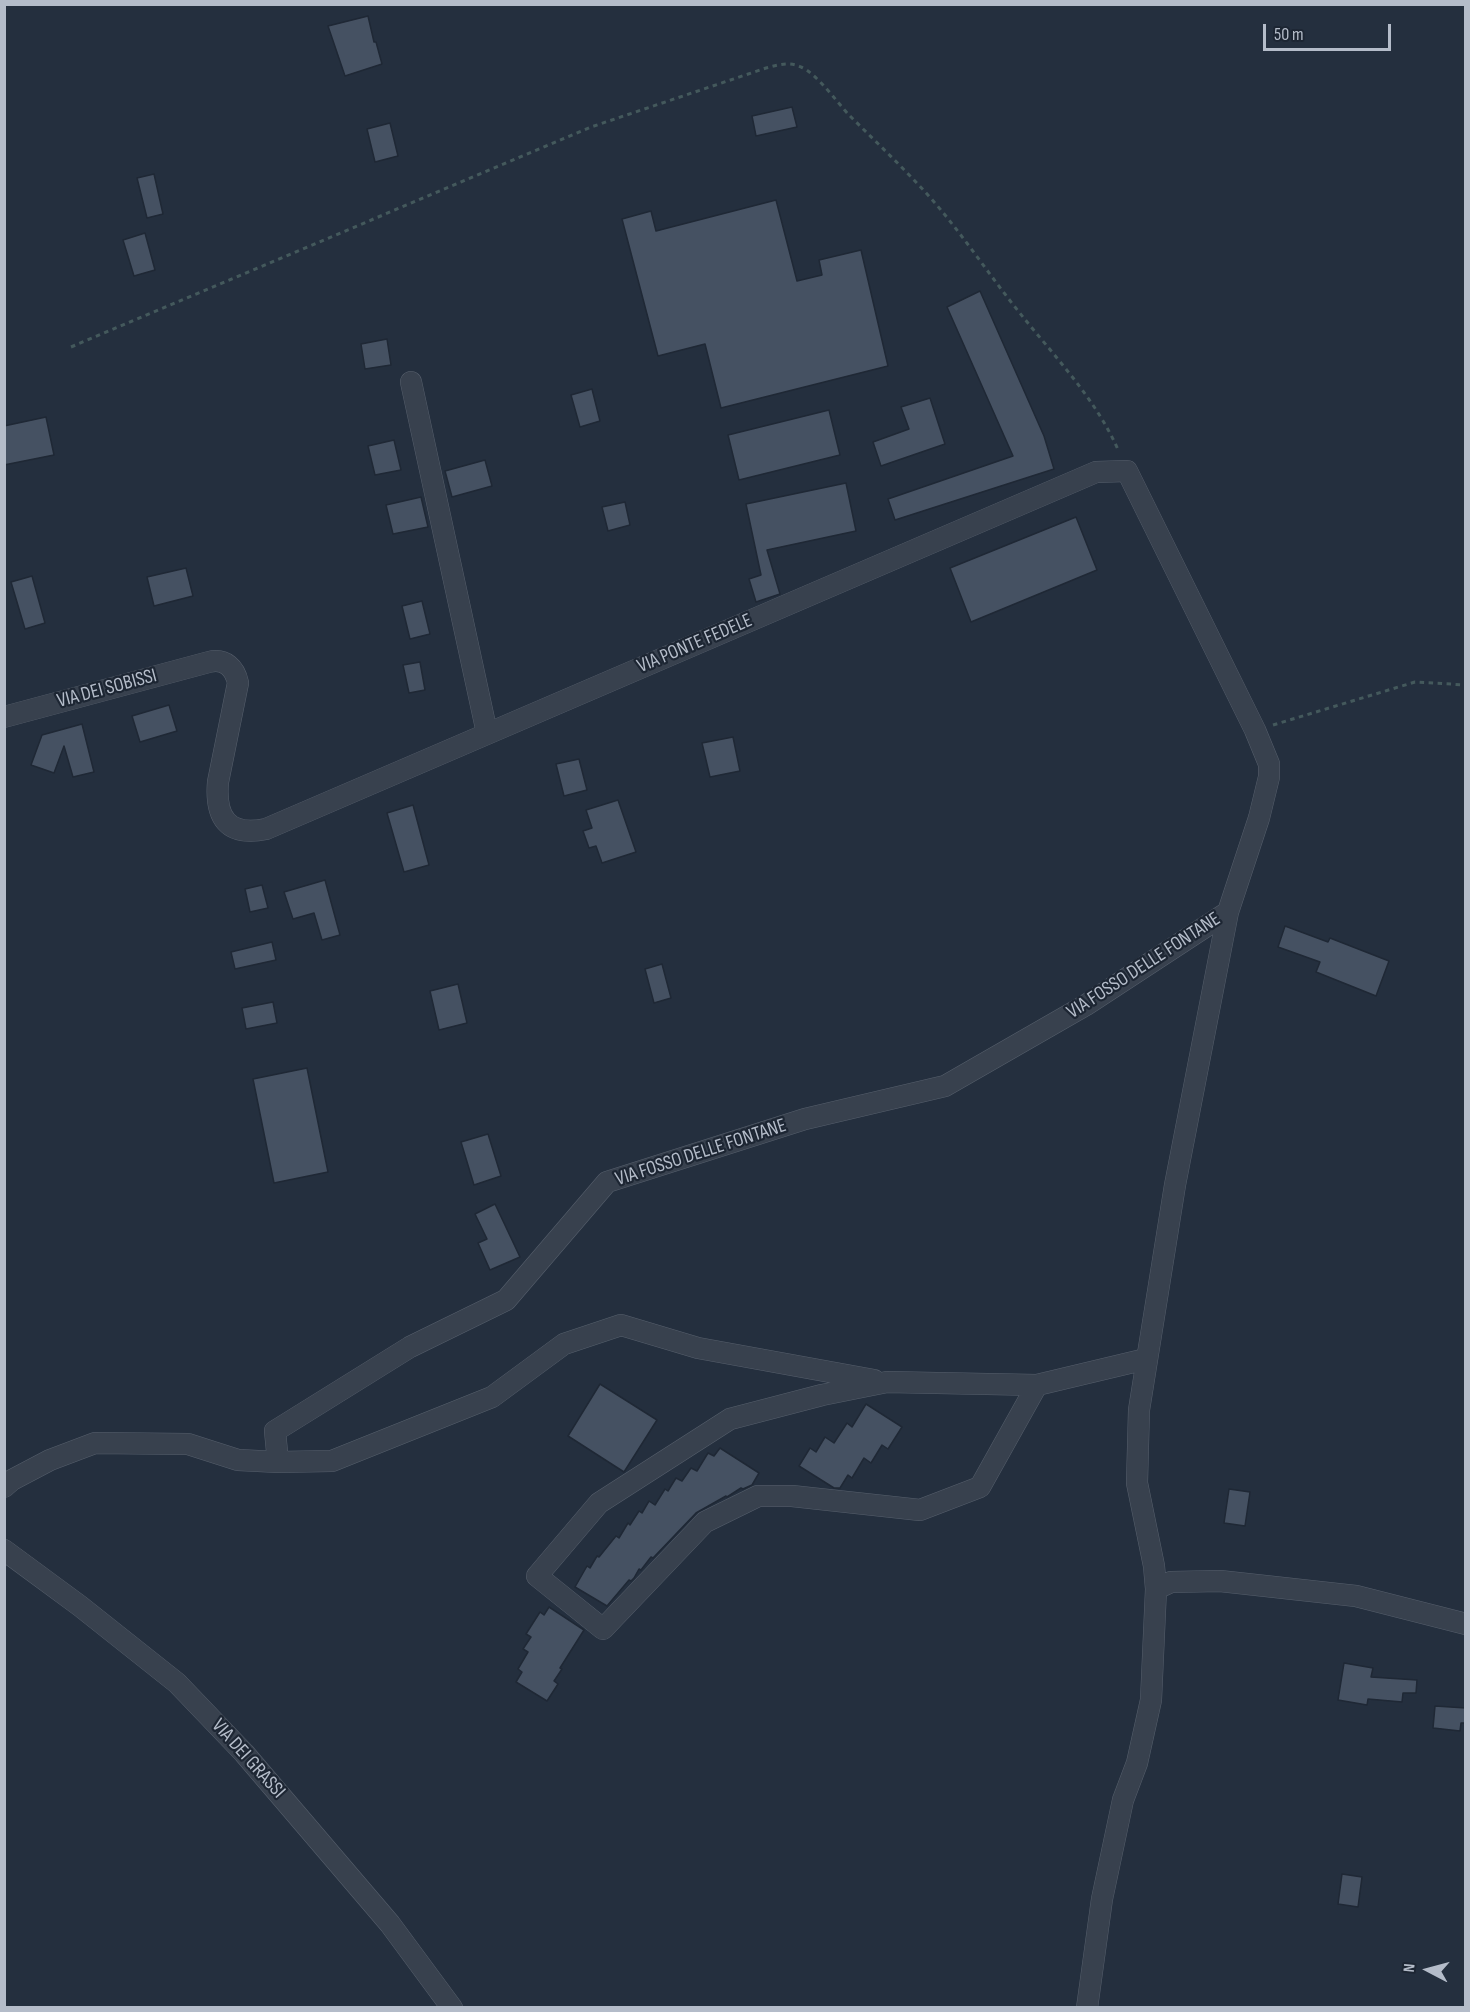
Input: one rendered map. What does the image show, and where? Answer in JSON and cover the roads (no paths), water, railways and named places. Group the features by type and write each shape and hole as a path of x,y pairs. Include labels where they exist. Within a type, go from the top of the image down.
{"street":[{"path":"411,382 487,733"},
{"name":"VIA PONTE FEDELE","path":"266,830 1095,472 1127,471 1255,730 1269,764 1269,777 1259,818 1228,912"},
{"name":"VIA DEI SOBISSI","path":"4,717 209,662 221,661 228,664 237,673 238,683 218,782 219,810 225,821 243,830 255,832 266,830"},
{"path":"1087,2007 1102,1899 1114,1839 1123,1800 1142,1744 1151,1700 1156,1589 1136,1466 1139,1410 1175,1185 1228,912"},
{"name":"VIA FOSSO DELLE FONTANE","path":"278,1462 275,1431 410,1347 506,1300 607,1182 805,1119 945,1086 1086,1005 1228,912"},
{"path":"4,1487 12,1480 50,1460 95,1443 188,1444 238,1460 332,1461 492,1397 564,1344 621,1325 698,1348 887,1382 1037,1385 1146,1359"},
{"path":"887,1382 822,1395 730,1419 599,1503 537,1576 603,1629 705,1522 758,1496 792,1496 920,1510 980,1486 1037,1385"},
{"name":"VIA DEI GRASSI","path":"4,1550 80,1606 184,1691 244,1753 390,1924 452,2007"},
{"path":"1156,1589 1171,1582 1220,1581 1346,1594 1466,1624"}]}
